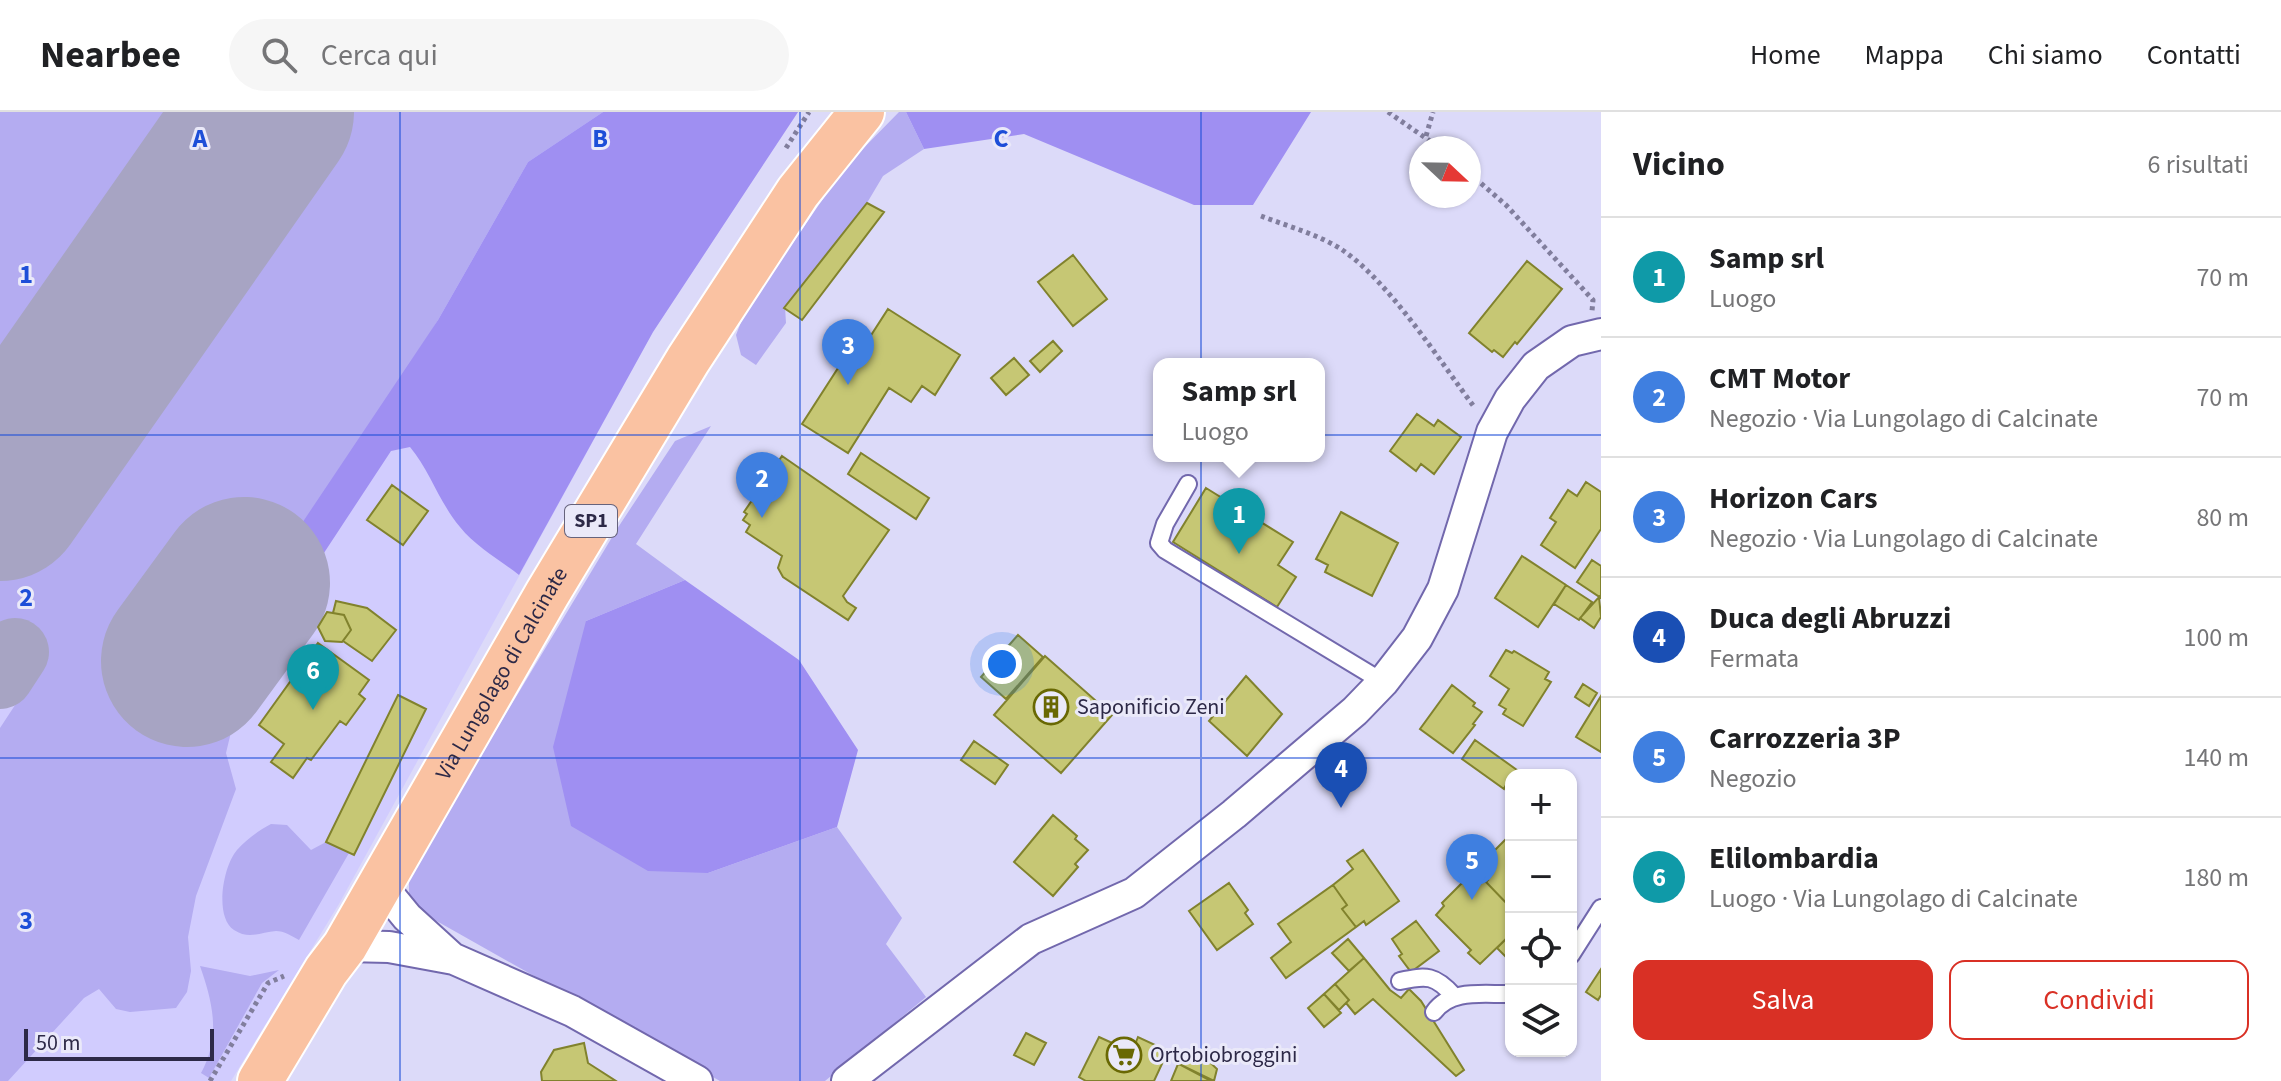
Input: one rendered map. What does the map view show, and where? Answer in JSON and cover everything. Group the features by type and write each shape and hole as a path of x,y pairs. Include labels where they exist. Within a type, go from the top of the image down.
{"main road":[{"name":"Via Lungolago di Calcinate","path":"260,1081 326,971 345,946 547,594 688,360 798,192 862,112"}],"street":[{"path":"847,1081 1031,939 1134,893 1234,814 1355,711 1383,682 1417,638 1443,589 1492,432 1510,399 1536,366 1572,341 1595,335"},
{"path":"380,884 407,917 454,959"},
{"path":"345,946 389,947 454,959 572,1011 697,1081"}],"lane":[{"path":"1188,484 1165,524 1159,543 1165,550 1383,682"},
{"path":"1577,946 1601,908"},
{"path":"1400,981 1424,976 1441,982 1454,996"},
{"path":"1434,1012 1454,996 1505,994"}],"path":[{"path":"1388,112 1426,136 1433,112"},
{"path":"1481,183 1506,205 1593,300 1595,335"},
{"path":"1261,216 1341,249 1384,288 1492,432"}],"shaded area":[{"path":"0,112 798,112 653,332 339,904 231,1081 0,1081"},
{"path":"0,112 603,112 528,162 438,320 278,582 298,583 324,599 285,653 269,650 230,618 255,581 243,571 176,664 190,674 216,636 270,673 232,728 226,753 236,789 196,896 188,937 191,971 187,992 176,1008 130,1012 116,1009 99,989 84,998 8,1081 0,1081 0,728 44,661 2,630 0,632"},
{"path":"603,112 798,112 653,332 519,575 480,547 460,527 410,447 391,451 318,562 298,583 278,582 272,568 438,320 528,162"},
{"path":"899,112 906,112 924,149 883,176 867,203 785,307 786,323 756,365 741,355 736,335 745,312 845,167"},
{"path":"906,112 1311,112 1253,205 1194,205 1024,134 924,149"},
{"path":"711,426 636,544 685,580 586,621 708,873 837,827 902,918 886,944 926,997 825,1081 720,1081 426,915 409,898 409,875 617,529 675,441"},
{"path":"685,580 799,660 858,750 837,827 708,873 648,871 571,826 553,747 586,621"},
{"path":"271,824 287,825 311,850 326,842 349,853 299,940 279,931 250,935 239,933 228,923 224,914 223,891 232,857 257,832"},
{"path":"200,966 250,976 279,970 262,983 209,1078 201,1073 211,1046 213,1020"}],"building":[{"path":"867,203 884,212 802,320 784,308"},
{"path":"1073,255 1107,299 1073,326 1038,282"},
{"path":"1527,261 1562,289 1503,357 1469,333"},
{"path":"888,309 960,355 935,395 922,386 911,402 889,388 848,453 802,424 849,351 857,357"},
{"path":"1053,341 1062,351 1040,372 1030,361"},
{"path":"1014,358 1029,375 1006,395 991,378"},
{"path":"1417,414 1434,426 1438,420 1461,437 1434,474 1421,464 1416,471 1390,451"},
{"path":"861,453 929,498 916,519 848,474"},
{"path":"782,456 889,530 843,596 856,608 848,620 783,577 778,568 782,556 746,532 750,525 743,520 747,514 744,512"},
{"path":"1586,482 1601,492 1601,529 1575,568 1541,545 1556,522 1550,518 1568,490 1577,496"},
{"path":"392,485 428,511 403,545 367,520"},
{"path":"1206,488 1293,542 1278,565 1296,577 1277,607 1173,542"},
{"path":"1341,512 1398,543 1372,596 1325,572 1328,565 1316,559"},
{"path":"1522,556 1566,585 1538,627 1495,598"},
{"path":"1592,560 1601,566 1601,598 1577,582"},
{"path":"1566,585 1592,602 1579,620 1554,604"},
{"path":"1599,597 1601,617 1594,628 1580,618"},
{"path":"336,601 367,608 396,630 372,661 343,641 351,630 344,615 333,613"},
{"path":"327,612 344,615 351,630 342,642 325,641 318,627"},
{"path":"1018,635 1043,657 1006,699 981,677"},
{"path":"318,643 369,680 359,694 365,699 346,725 340,721 311,760 307,758 293,778 271,762 284,744 259,725"},
{"path":"1506,650 1514,651 1549,672 1545,679 1551,682 1523,726 1503,714 1506,709 1499,705 1509,689 1490,676"},
{"name":"Saponificio Zeni","path":"1045,656 1112,715 1061,773 994,715"},
{"path":"1246,676 1282,714 1247,756 1209,721"},
{"path":"1583,684 1597,693 1589,706 1575,697"},
{"path":"1452,685 1482,712 1453,753 1420,729"},
{"path":"398,695 426,709 354,855 326,842"},
{"path":"1601,696 1601,752 1576,737"},
{"path":"1475,740 1516,769 1505,769 1504,789 1462,759"},
{"path":"974,741 1008,765 995,784 961,760"},
{"path":"1053,815 1088,850 1053,896 1014,862"},
{"path":"1505,840 1505,902 1486,882 1488,880 1477,868"},
{"path":"1363,850 1399,901 1366,925 1364,921 1356,927 1342,909 1347,905 1333,885 1353,869 1347,861"},
{"path":"1477,868 1505,902 1505,940 1480,964 1468,953 1471,950 1436,915 1444,906 1442,903"},
{"path":"1229,883 1248,910 1245,913 1253,924 1217,950 1189,911"},
{"path":"1333,885 1347,905 1342,909 1356,927 1286,978 1271,958 1291,942 1278,924"},
{"path":"1416,921 1439,951 1411,972 1399,956 1402,954 1392,939"},
{"path":"1348,939 1364,958 1349,971 1332,953"},
{"path":"1505,940 1505,956 1497,948"},
{"path":"1364,958 1390,990 1401,998 1409,989 1421,1001 1464,1070 1456,1076 1373,999 1355,1014 1346,1003 1349,1000 1335,984"},
{"path":"1601,969 1601,995 1598,1000 1586,992"},
{"path":"1335,984 1349,1000 1339,1010 1324,994"},
{"path":"1324,994 1341,1013 1324,1027 1308,1008"},
{"path":"1026,1033 1046,1043 1034,1065 1014,1055"},
{"path":"1099,1037 1132,1052 1138,1037 1168,1051 1154,1081 1086,1081 1079,1077"},
{"path":"584,1043 588,1063 616,1081 542,1081 541,1072 554,1050"},
{"path":"1198,1051 1217,1069 1214,1081 1181,1065"},
{"path":"1178,1064 1181,1065 1211,1081 1171,1081"}],"taxiway":[{"path":"0,675 15,652"}],"runway":[{"path":"0,495 268,112"},
{"path":"187,661 244,583"}],"place":[{"name":"Horizon Cars","path":"848,385"},
{"name":"CMT Motor","path":"762,518"},
{"name":"Samp srl","path":"1239,554"},
{"name":"Saponificio Zeni","path":"1051,707"},
{"name":"Elilombardia","path":"313,710"},
{"name":"Duca degli Abruzzi","path":"1341,808"},
{"name":"Carrozzeria 3P","path":"1472,900"},
{"name":"Ortobiobroggini","path":"1124,1055"}]}
